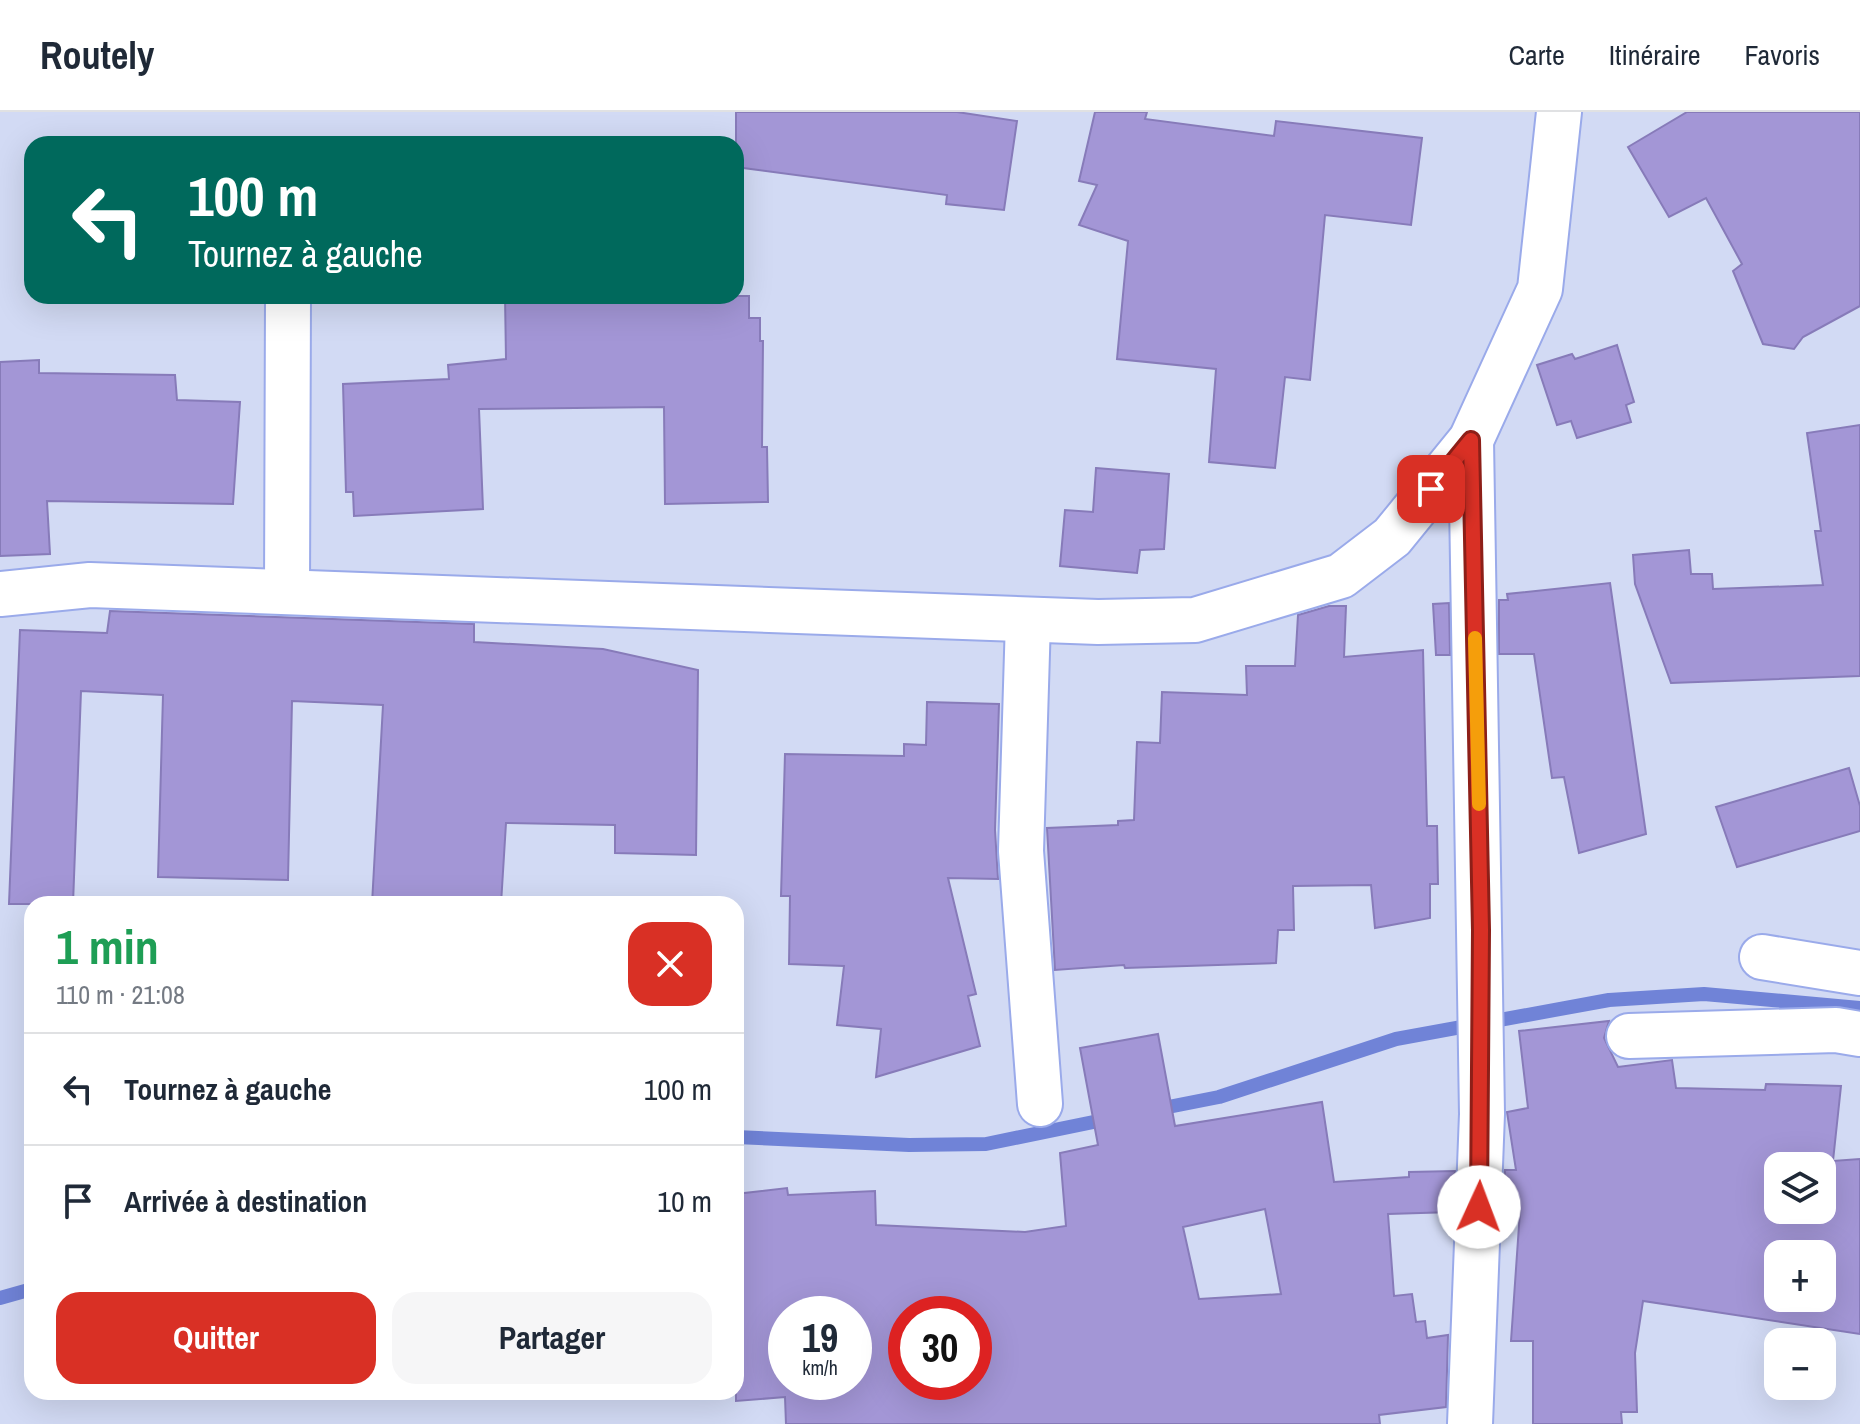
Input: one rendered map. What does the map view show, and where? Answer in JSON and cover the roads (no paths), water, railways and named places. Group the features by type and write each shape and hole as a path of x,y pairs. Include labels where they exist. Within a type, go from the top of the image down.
{"street":[{"path":"0,594 90,585 1028,620 1195,620 1341,576 1392,537 1471,440 1540,289 1559,112"},
{"path":"287,591 288,304"},
{"path":"1470,1424 1482,1114 1471,440"},
{"path":"1028,620 1021,851 1040,1104"},
{"path":"1762,957 1860,973"},
{"path":"1629,1036 1836,1030 1860,1034"}],"waterway":[{"path":"1153,1110 1219,1097 1396,1039 1609,1000 1704,994 1860,1008"},
{"path":"744,1137 909,1145 986,1144 1113,1118"},
{"path":"0,1298 24,1291"}]}
